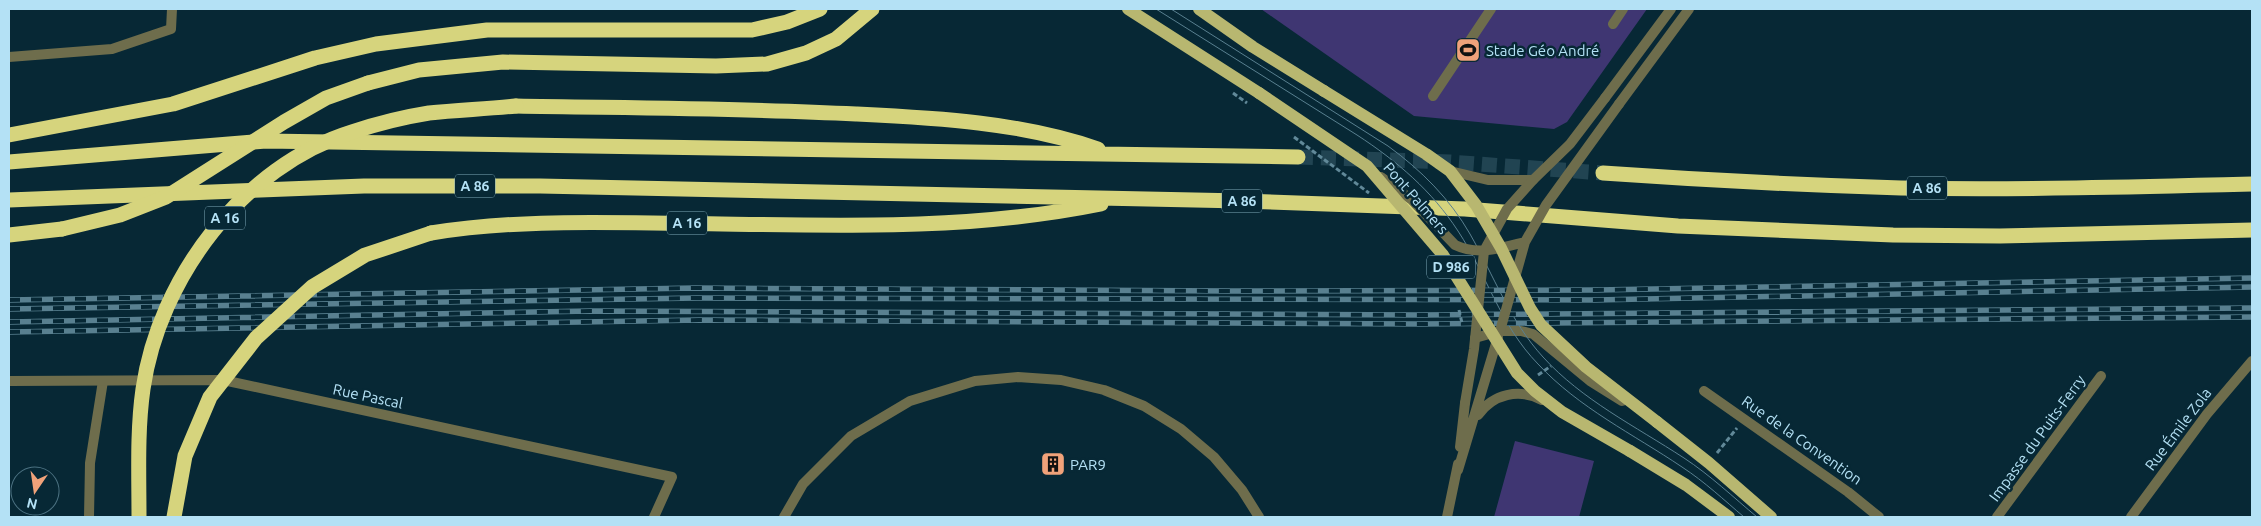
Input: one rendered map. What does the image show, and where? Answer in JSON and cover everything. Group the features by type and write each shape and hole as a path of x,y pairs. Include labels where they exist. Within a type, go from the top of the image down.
{"highway":[{"path":"9,135 173,104 315,58 376,44 487,30 752,30 787,22 820,9"},
{"path":"9,235 62,229 120,215 166,197 284,122 326,98 368,83 419,70 502,62 716,66 767,64 806,53 836,39 872,9"},
{"name":"A 16","path":"139,517 140,420 144,388 156,335 178,282 203,243 240,200 282,167 314,148 351,132 428,113 516,106 804,111 984,123 1069,139 1111,154"},
{"path":"9,162 266,140 1298,157"},
{"name":"A 86","path":"1603,173 1699,180 1902,188 2086,188 2252,184"},
{"name":"A 86","path":"9,200 364,186 540,186 1127,199 1465,209 1678,226 1893,235 2010,236 2252,230"},
{"name":"A 16","path":"174,517 185,456 210,397 256,338 312,287 365,255 431,233 471,227 554,222 943,223 1036,215 1127,199"}],"main road":[{"name":"Pont Palmers","path":"1128,9 1259,93 1367,166 1443,255 1496,336 1517,373 1535,392 1558,409 1630,450 1686,485 1729,517"},
{"path":"1199,9 1253,47 1426,154 1450,171 1476,204 1501,248 1515,280 1541,325 1586,367 1710,463 1771,517"}],"street":[{"path":"9,57 112,50 171,29 172,9"},
{"path":"1433,96 1491,9"},
{"path":"1613,24 1623,9"},
{"path":"1448,517 1458,470 1484,251 1492,233 1507,209 1533,180 1570,144 1671,9"},
{"path":"1458,470 1474,420 1481,408 1496,336 1515,280 1525,242 1546,205 1688,9"},
{"path":"1367,166 1412,200 1454,245 1484,251 1525,242"},
{"path":"1450,171 1488,180 1533,180"},
{"path":"1475,338 1521,331 1534,334 1590,381 1657,422"},
{"name":"Rue Émile Zola","path":"2131,517 2206,414 2252,360"},
{"name":"Impasse du Puits-Ferry","path":"1997,517 2101,376"},
{"path":"784,517 803,484 851,436 910,401 975,381 1018,377 1061,380 1104,390 1144,406 1181,429 1214,457 1242,490 1259,517"},
{"name":"Rue Pascal","path":"9,382 223,380 672,477 654,517"},
{"path":"89,517 90,463 103,381"},
{"name":"Rue de la Convention","path":"1704,391 1848,492 1879,517"},
{"path":"1481,408 1498,398 1514,393 1536,397 1558,409"}],"path":[{"path":"1233,93 1248,104"},
{"path":"1287,132 1349,176 1374,198"},
{"path":"1456,304 1463,327"},
{"path":"1710,463 1743,420"}],"shaded area":[{"name":"Stade Géo André","path":"1261,9 1647,9 1567,122 1554,129 1414,116"},
{"path":"1515,441 1594,461 1579,517 1494,517"}],"tunnel":[{"path":"1298,157 1450,162 1603,173"}],"tram line":[{"path":"1156,9 1357,135 1400,166 1448,216 1468,248 1514,333 1538,364 1571,394 1607,420 1690,473 1744,517"},
{"path":"1171,9 1388,146 1412,165 1444,197 1462,221 1503,298 1531,343 1543,357 1558,372 1592,399 1694,465 1757,517"}],"railway":[{"path":"9,300 695,288 1228,291 1597,290 2252,278"},
{"path":"9,309 697,298 1595,300 2252,287"},
{"path":"9,322 590,311 1422,315 2252,308"},
{"path":"9,332 699,320 1421,324 2252,317"}],"place":[{"name":"Stade Géo André","path":"1468,50"},
{"name":"PAR9","path":"1053,464"}]}
